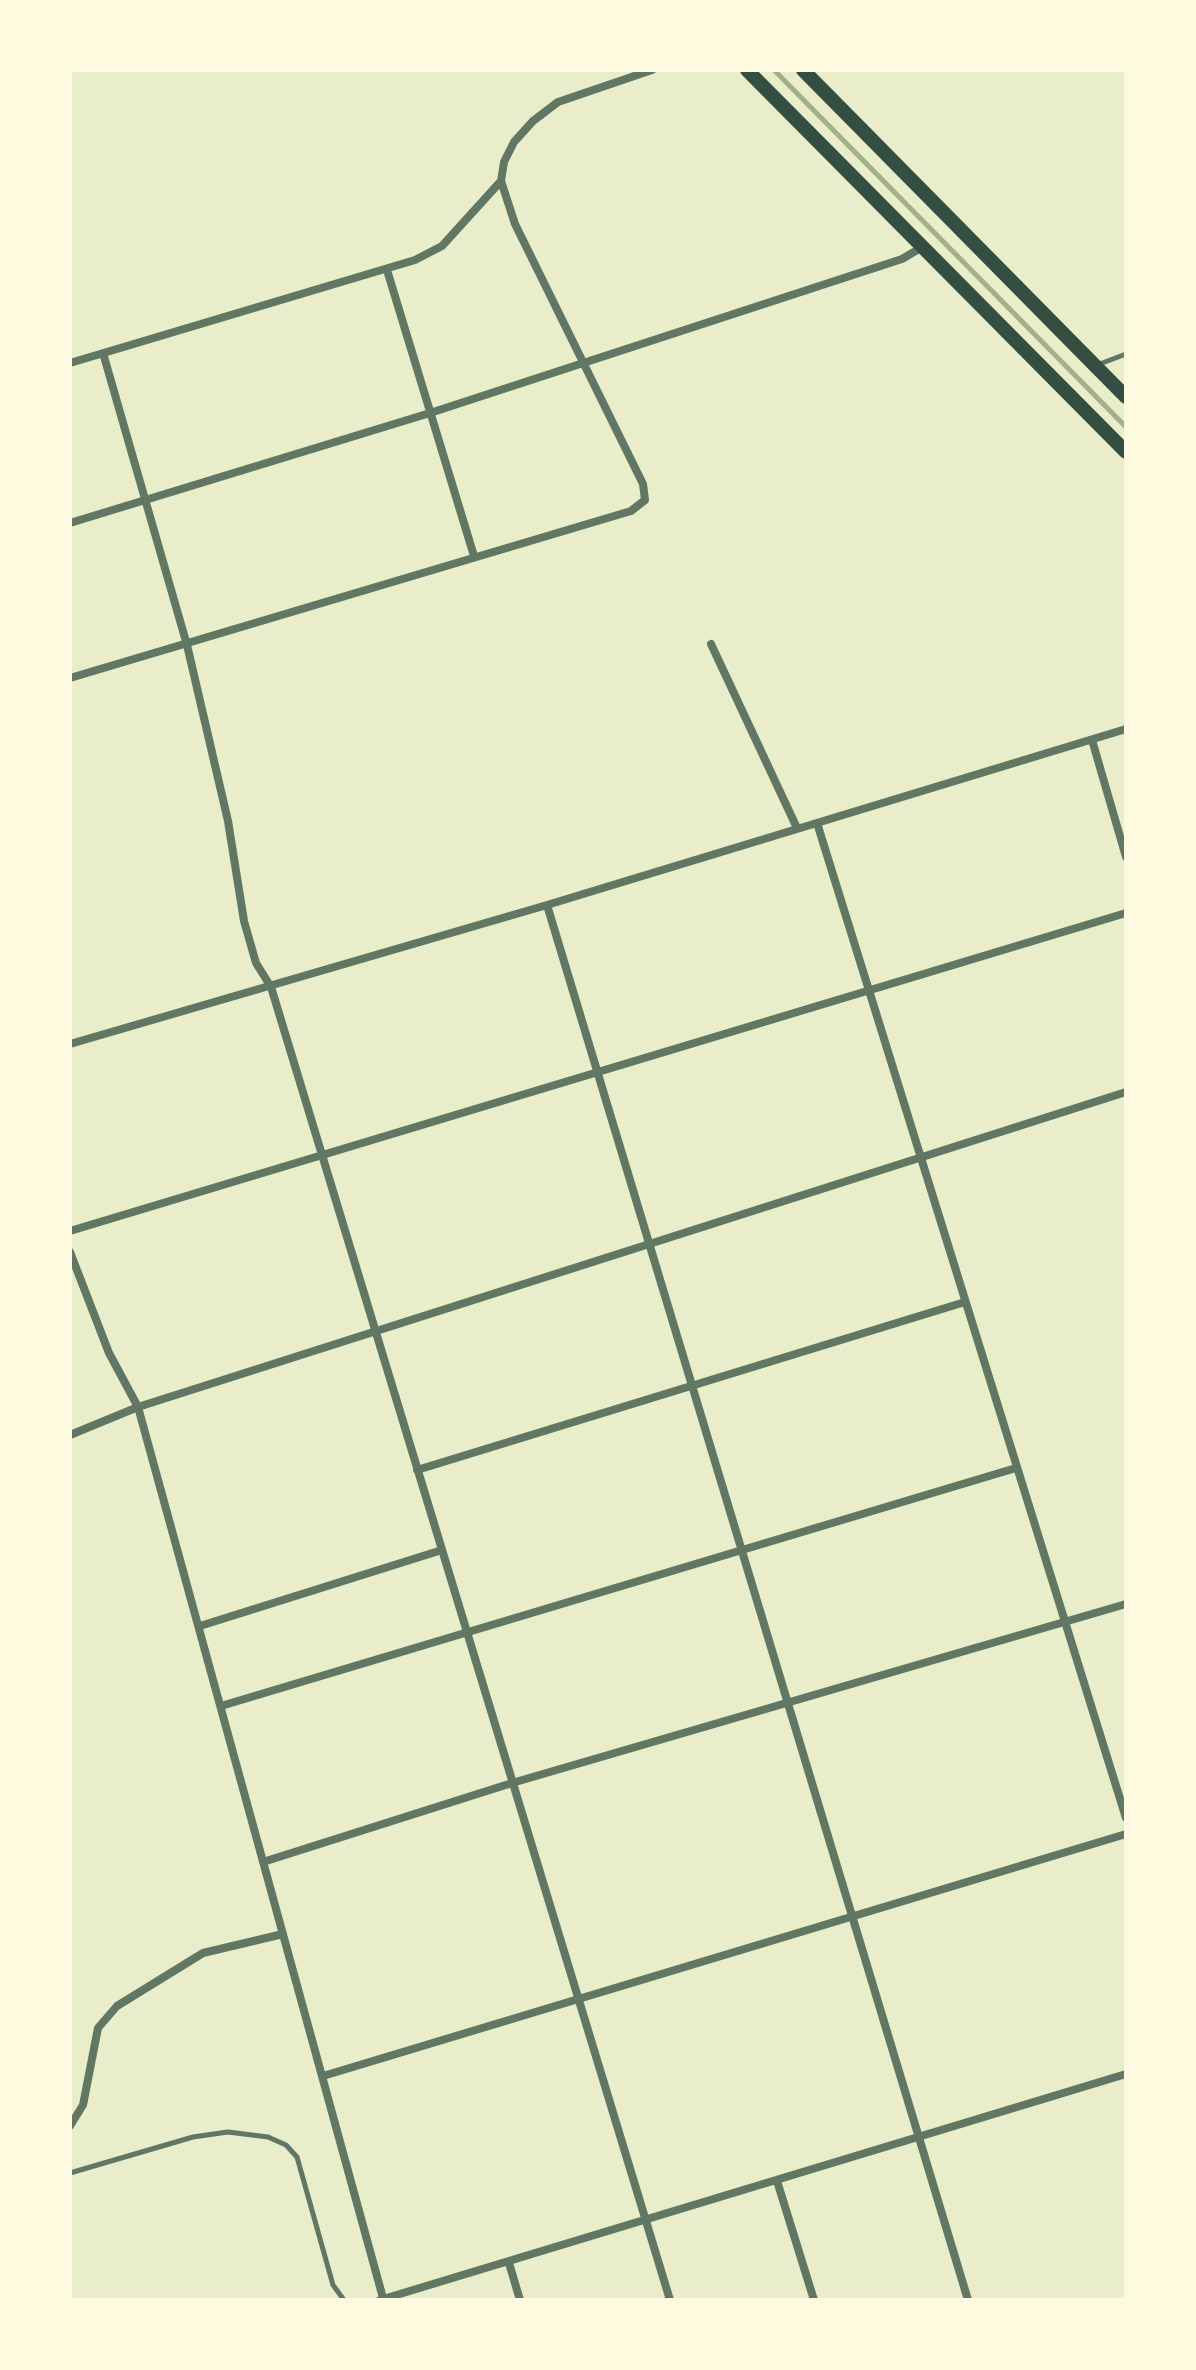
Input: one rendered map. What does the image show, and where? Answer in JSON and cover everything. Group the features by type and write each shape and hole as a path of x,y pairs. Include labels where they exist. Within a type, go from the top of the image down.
{"main road":[{"path":"747,70 1126,452"},
{"path":"803,70 1126,397"}],"street":[{"path":"70,678 631,511 645,500 643,484 515,224 501,181 504,162 514,142 533,121 558,102 652,70"},
{"path":"70,363 387,270 442,246 501,181"},
{"path":"70,523 430,413 902,259 924,246"},
{"path":"387,270 474,556"},
{"path":"103,353 187,645 228,821 244,921 256,963 271,987 670,2300"},
{"path":"711,644 797,828"},
{"path":"70,1044 547,905 1126,729"},
{"path":"1092,740 1126,857"},
{"path":"817,823 1126,1818"},
{"path":"547,905 968,2300"},
{"path":"70,1231 1126,913"},
{"path":"70,1435 138,1407 375,1330 651,1246 1126,1092"},
{"path":"70,1252 109,1353 138,1407 323,2076 381,2299 645,2222 1126,2074"},
{"path":"417,1470 965,1302"},
{"path":"221,1706 1016,1468"},
{"path":"200,1626 442,1550"},
{"path":"263,1862 512,1783 1126,1604"},
{"path":"323,2076 1126,1834"},
{"path":"70,2126 83,2105 98,2028 117,2006 203,1953 283,1934"},
{"path":"777,2181 814,2300"},
{"path":"509,2263 520,2300"}],"lane":[{"path":"1096,366 1126,354"},
{"path":"70,2173 193,2137 228,2132 268,2137 286,2145 297,2157 333,2285 344,2300"}],"waterway":[{"path":"774,70 1126,427"}]}
